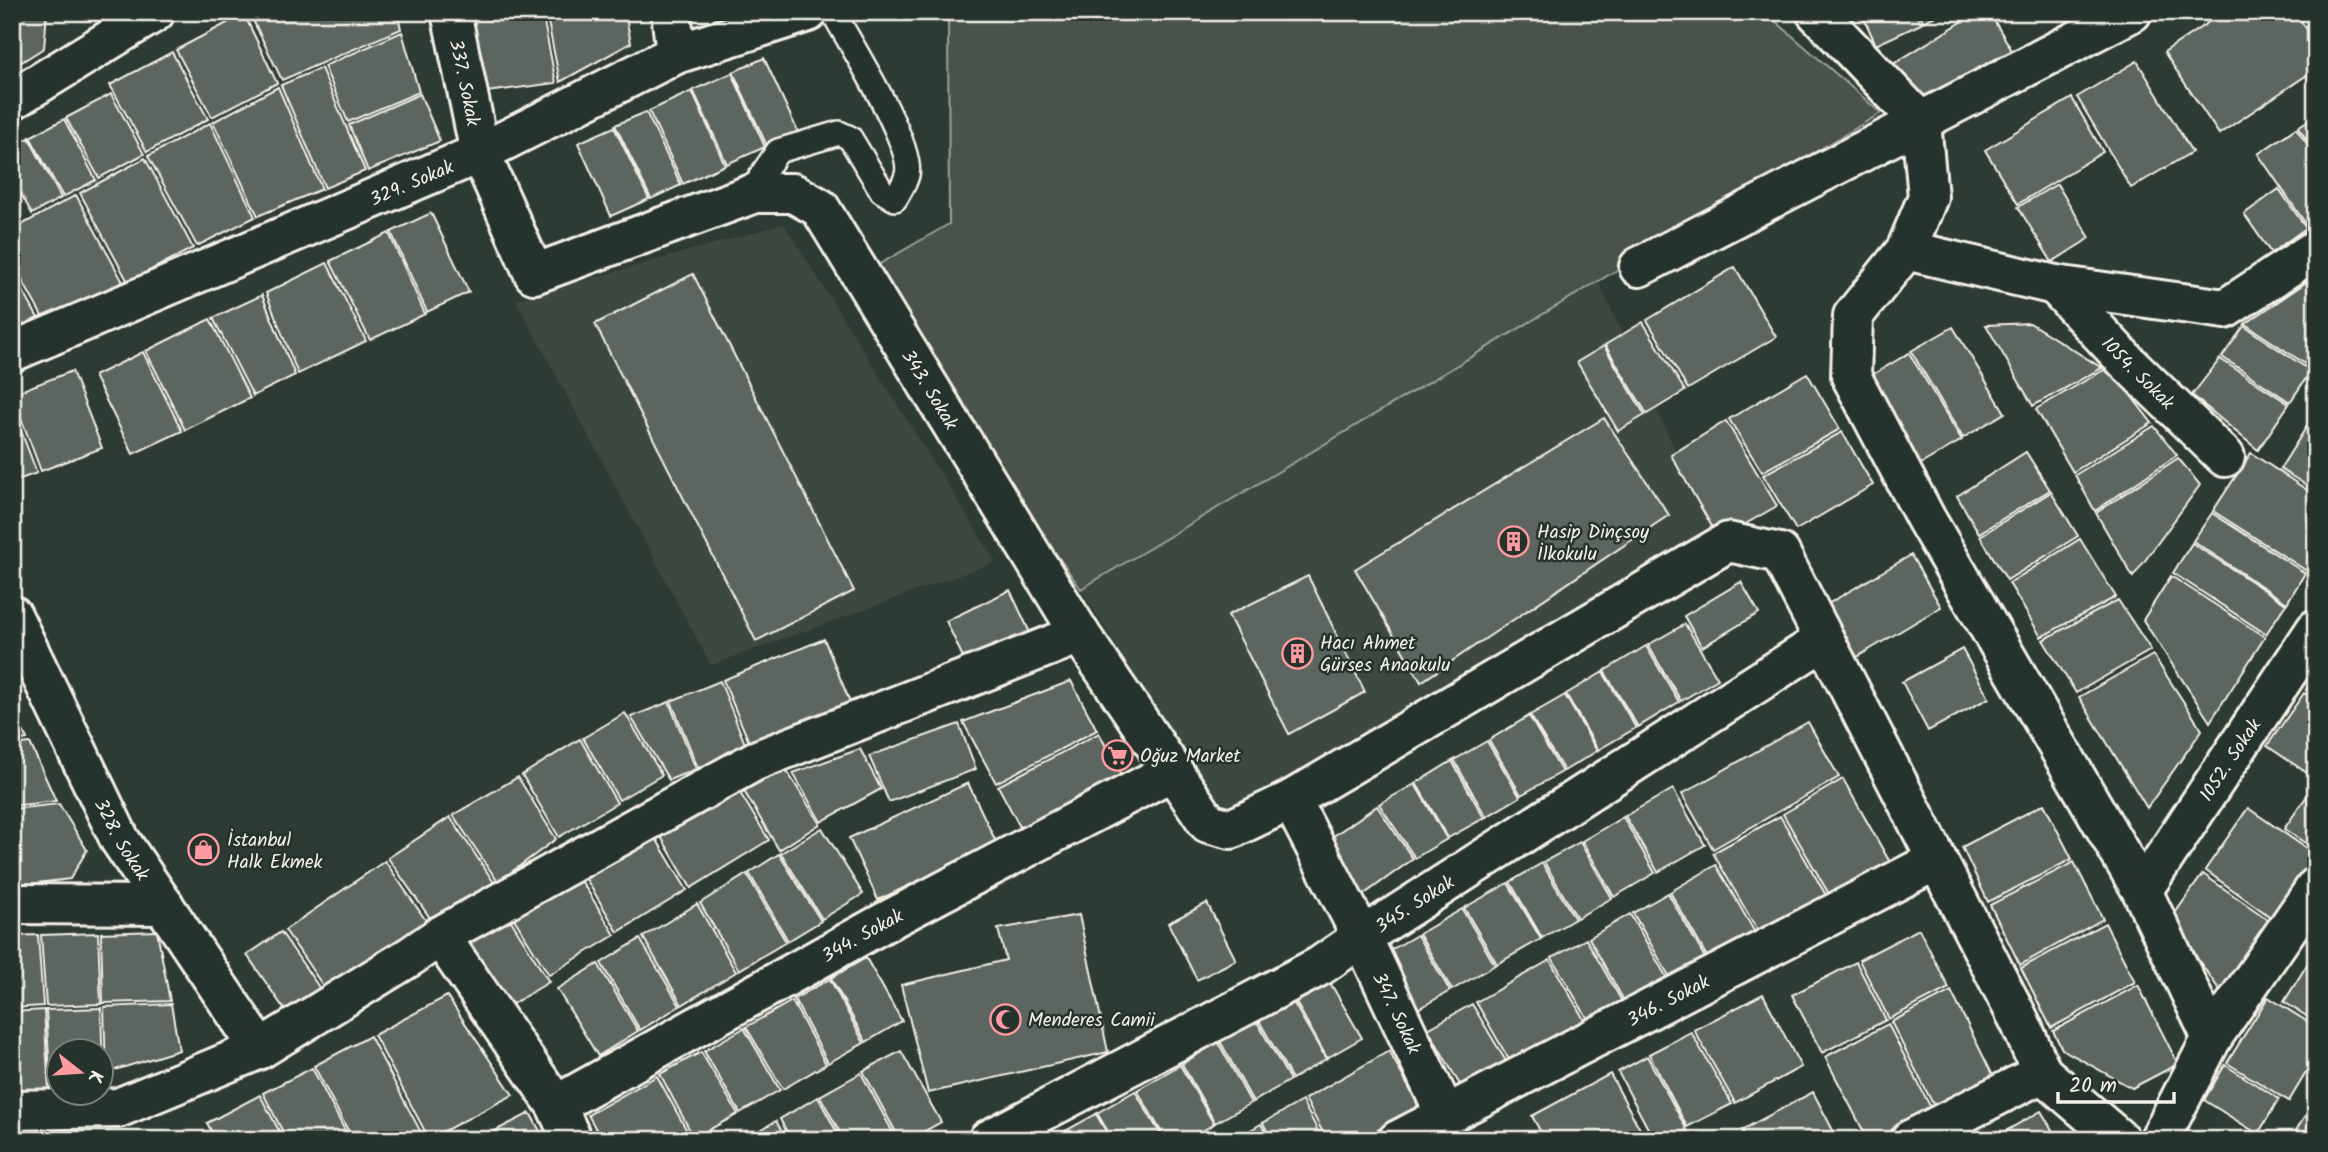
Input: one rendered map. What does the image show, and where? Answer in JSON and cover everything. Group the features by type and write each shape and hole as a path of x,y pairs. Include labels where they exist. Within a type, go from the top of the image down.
{"street":[{"path":"12,100 155,12"},
{"name":"337. Sokak","path":"451,12 480,153 534,274"},
{"path":"671,12 676,54"},
{"name":"329. Sokak","path":"12,352 480,153 676,54 807,12"},
{"path":"1816,12 1922,122 1928,197 1906,250 1853,316 1851,376 1926,519 2142,891 2212,1038"},
{"path":"1639,267 2132,12"},
{"name":"343. Sokak","path":"534,274 755,192 793,192 820,208 1080,634 1208,824 1231,829 1290,800"},
{"path":"1906,250 2055,285 2225,309 2316,249"},
{"name":"1054. Sokak","path":"2055,285 2126,361 2225,457"},
{"path":"1290,800 1728,542 1780,553 2020,1022 2042,1073 2120,1140"},
{"name":"1052. Sokak","path":"2142,891 2316,629"},
{"name":"328. Sokak","path":"16,634 120,840 260,1049"},
{"path":"12,1110 123,1124 260,1049 411,957 440,936 755,761 1080,634"},
{"name":"345. Sokak","path":"988,1140 1320,966 1824,640"},
{"name":"344. Sokak","path":"556,1105 883,923 1172,771"},
{"name":"347. Sokak","path":"1290,800 1362,937 1446,1114"},
{"name":"346. Sokak","path":"1398,1140 1937,860"},
{"path":"2159,1140 2212,1038 2316,887"},
{"path":"12,904 164,905"},
{"path":"440,936 556,1105 572,1140"},
{"path":"1910,1140 2042,1073"}],"lane":[{"path":"755,192 761,176 778,151 839,133 850,138 882,191 895,199 908,174 898,132 833,12"}],"shaded area":[{"path":"948,12 1765,12 1881,113 1081,589 859,276 949,224"},
{"path":"784,224 996,562 711,665 516,300"},
{"path":"1598,281 1710,526 1231,829 1081,590"}],"building":[{"path":"12,12 47,12 44,48 12,68"},
{"path":"249,12 397,12 401,29 282,80"},
{"path":"491,12 542,12 556,83 479,93 465,17"},
{"path":"546,12 625,12 631,43 560,82"},
{"path":"1861,12 1916,12 1921,24 1876,45"},
{"path":"1919,12 1944,12 1923,22"},
{"path":"1978,12 1989,12 2014,54 1929,105 1890,66"},
{"path":"2224,12 2295,12 2316,43 2316,69 2219,134 2164,52"},
{"path":"244,14 277,83 212,117 176,50"},
{"path":"402,32 419,92 348,122 324,66"},
{"path":"172,52 208,119 147,152 110,85"},
{"path":"764,58 798,132 767,146 733,72"},
{"path":"2137,61 2192,152 2131,188 2077,97"},
{"path":"321,68 365,171 325,188 281,85"},
{"path":"732,73 765,147 727,164 693,90"},
{"path":"278,87 322,189 258,216 213,122"},
{"path":"692,91 725,165 683,184 649,111"},
{"path":"111,94 144,154 99,178 66,118"},
{"path":"420,94 440,141 368,171 349,125"},
{"path":"2072,98 2103,152 2018,204 1985,150"},
{"path":"646,112 681,185 651,199 615,125"},
{"path":"2316,115 2316,153 2298,127"},
{"path":"64,119 96,180 63,197 30,137"},
{"path":"210,123 255,217 197,246 148,156"},
{"path":"614,127 649,199 611,216 578,143"},
{"path":"2296,128 2316,157 2316,231 2312,233 2258,154"},
{"path":"29,138 61,198 32,214 12,177 12,146"},
{"path":"145,158 193,248 128,282 80,193"},
{"path":"2057,184 2090,238 2052,262 2018,207"},
{"path":"2279,189 2306,228 2271,253 2244,214"},
{"path":"76,195 124,284 48,327 12,262 12,230"},
{"path":"431,213 469,292 427,312 391,232"},
{"path":"389,233 425,314 370,340 330,261"},
{"path":"327,263 366,341 298,374 266,293"},
{"path":"1735,267 1776,337 1688,389 1647,320"},
{"path":"12,271 44,329 12,340"},
{"path":"693,274 854,591 756,641 595,324"},
{"path":"2308,281 2316,286 2316,365 2313,369 2245,324"},
{"path":"262,295 295,375 253,396 213,318"},
{"path":"210,319 250,398 185,430 146,351"},
{"path":"1643,322 1685,391 1647,414 1605,345"},
{"path":"2030,323 2102,368 2033,406 1986,325"},
{"path":"2244,326 2311,371 2290,402 2222,357"},
{"path":"1953,327 2005,413 1963,438 1911,351"},
{"path":"1604,346 1645,415 1618,431 1577,362"},
{"path":"143,352 182,431 133,454 94,376"},
{"path":"1909,353 1962,440 1919,465 1867,378"},
{"path":"2220,359 2289,404 2258,450 2192,395"},
{"path":"2104,370 2118,379 2152,423 2073,472 2036,409"},
{"path":"72,371 102,448 41,471 12,394"},
{"path":"1807,373 1840,429 1762,472 1729,419"},
{"path":"12,407 37,473 12,482"},
{"path":"2314,415 2316,416 2316,491 2280,469"},
{"name":"Hasip Dinçsoy İlkokulu","path":"1604,418 1669,515 1421,682 1355,569"},
{"path":"1726,421 1777,506 1719,539 1671,455"},
{"path":"2154,426 2177,455 2095,511 2075,475"},
{"path":"1842,432 1873,485 1796,530 1763,475"},
{"path":"2026,452 2050,490 1979,533 1957,496"},
{"path":"2251,453 2316,496 2316,558 2307,571 2213,511"},
{"path":"2178,458 2200,485 2133,577 2096,513"},
{"path":"2051,492 2078,536 2007,580 1980,536"},
{"path":"2212,513 2305,573 2287,603 2193,541"},
{"path":"2080,539 2116,597 2041,637 2009,583"},
{"path":"2192,543 2286,604 2266,634 2173,573"},
{"path":"1911,555 1941,607 1857,657 1826,605"},
{"name":"Hacı Ahmet Gürses Anaokulu","path":"1308,576 1365,692 1289,734 1228,615"},
{"path":"2171,576 2265,637 2210,722 2143,620"},
{"path":"1741,582 1759,613 1702,647 1684,616"},
{"path":"1010,590 1032,637 968,668 946,621"},
{"path":"2118,600 2151,650 2076,693 2043,640"},
{"path":"1685,624 1718,679 1681,701 1648,645"},
{"path":"824,639 852,707 751,747 723,680"},
{"path":"1646,646 1679,702 1638,727 1604,671"},
{"path":"1962,649 1989,698 1928,731 1902,682"},
{"path":"2153,655 2202,730 2147,808 2079,697"},
{"path":"1603,672 1636,728 1598,750 1566,694"},
{"path":"2316,675 2316,697 2306,690"},
{"path":"720,681 747,749 698,768 671,701"},
{"path":"1071,681 1097,730 996,783 963,722"},
{"path":"2304,693 2316,701 2316,779 2267,746"},
{"path":"1565,695 1597,751 1564,771 1530,715"},
{"path":"669,702 696,769 669,780 631,717"},
{"path":"12,708 27,739 12,742"},
{"path":"625,713 662,775 619,800 583,738"},
{"path":"1529,716 1562,772 1521,795 1489,740"},
{"path":"1808,722 1839,777 1713,849 1682,794"},
{"path":"959,724 976,769 889,802 869,756"},
{"path":"1099,733 1121,775 1021,829 998,786"},
{"path":"580,739 617,803 559,837 522,775"},
{"path":"1487,741 1520,797 1486,817 1454,760"},
{"path":"30,743 56,801 12,806 12,745"},
{"path":"860,749 881,789 821,822 793,773"},
{"path":"778,757 820,824 779,850 738,781"},
{"path":"1452,761 1484,818 1448,838 1416,783"},
{"path":"518,777 556,839 498,882 453,815"},
{"path":"1843,779 1892,866 1833,901 1783,814"},
{"path":"734,783 769,840 691,888 657,830"},
{"path":"968,783 997,844 878,900 849,838"},
{"path":"2316,783 2316,850 2284,829"},
{"path":"1415,784 1447,839 1415,858 1379,804"},
{"path":"1673,789 1705,845 1658,872 1625,816"},
{"path":"59,804 87,850 70,879 12,886 12,809"},
{"path":"2044,804 2072,859 1988,902 1962,847"},
{"path":"1377,806 1413,859 1363,895 1326,841"},
{"path":"2248,808 2316,855 2316,861 2275,920 2205,870"},
{"path":"1780,816 1830,902 1763,940 1713,853"},
{"path":"450,817 495,884 435,925 388,858"},
{"path":"1623,817 1655,873 1614,897 1582,841"},
{"path":"822,828 863,894 822,919 781,853"},
{"path":"652,832 687,890 618,932 583,874"},
{"path":"1580,842 1612,898 1577,918 1544,862"},
{"path":"779,854 821,921 788,941 749,873"},
{"path":"385,861 431,928 330,996 285,930"},
{"path":"2074,862 2103,919 2020,965 1990,905"},
{"path":"1542,863 1575,919 1542,938 1510,882"},
{"path":"1716,865 1757,936 1710,962 1670,892"},
{"path":"747,874 786,942 739,970 700,903"},
{"path":"2203,874 2273,923 2223,995 2170,920"},
{"path":"579,877 615,935 549,975 513,917"},
{"path":"1508,883 1541,939 1497,964 1464,908"},
{"path":"1668,893 1708,963 1673,983 1633,913"},
{"path":"1207,903 1236,960 1197,980 1168,923"},
{"path":"697,904 736,972 682,1005 643,937"},
{"path":"1462,909 1495,965 1452,990 1419,934"},
{"path":"1630,914 1671,985 1628,1008 1589,938"},
{"name":"Menderes Camii","path":"1079,915 1108,1052 928,1093 901,985 1006,960 998,929"},
{"path":"510,919 549,982 509,1006 470,943"},
{"path":"2105,923 2135,982 2051,1028 2021,968"},
{"path":"1919,929 1949,988 1889,1019 1859,960"},
{"path":"157,931 170,1001 103,1003 101,933"},
{"path":"281,932 327,999 293,1022 247,955"},
{"path":"98,933 101,1004 46,1006 41,935"},
{"path":"38,935 43,1006 12,1008 12,936"},
{"path":"1417,935 1450,991 1407,1015 1375,959"},
{"path":"640,939 680,1006 640,1030 601,963"},
{"path":"1586,939 1627,1010 1593,1028 1552,958"},
{"path":"2316,950 2316,1022 2284,1002"},
{"path":"866,958 902,1021 866,1042 831,978"},
{"path":"1550,960 1590,1030 1516,1072 1476,1002"},
{"path":"1856,962 1886,1020 1822,1053 1792,995"},
{"path":"598,964 638,1031 598,1056 557,989"},
{"path":"830,979 864,1043 828,1063 794,999"},
{"path":"1328,979 1362,1038 1327,1058 1294,999"},
{"path":"2138,985 2178,1064 2132,1088 2062,1049 2053,1031"},
{"path":"1951,991 1994,1078 1935,1108 1891,1022"},
{"path":"1763,994 1801,1067 1735,1103 1694,1030"},
{"path":"447,996 513,1095 429,1139 374,1035"},
{"path":"2268,997 2316,1027 2316,1056 2289,1101 2227,1063"},
{"path":"1292,1000 1326,1059 1292,1079 1258,1019"},
{"path":"792,1001 826,1064 783,1089 746,1027"},
{"path":"171,1004 179,1050 116,1070 116,1036 105,1036 104,1007"},
{"path":"1472,1004 1513,1073 1468,1099 1428,1029"},
{"path":"101,1008 102,1036 48,1036 46,1010"},
{"path":"44,1010 46,1090 12,1091 12,1012"},
{"path":"1256,1020 1290,1080 1253,1102 1220,1041"},
{"path":"1888,1024 1932,1110 1875,1140 1868,1140 1825,1057"},
{"path":"744,1028 780,1090 740,1113 704,1051"},
{"path":"1691,1032 1732,1104 1687,1127 1649,1054"},
{"path":"370,1036 425,1140 353,1140 314,1066"},
{"path":"1218,1042 1251,1103 1215,1123 1182,1064"},
{"path":"901,1051 941,1122 909,1140 900,1140 863,1071"},
{"path":"1389,1051 1419,1106 1360,1140 1327,1140 1305,1099"},
{"path":"701,1052 738,1114 694,1138 660,1074"},
{"path":"1647,1056 1687,1130 1668,1140 1654,1140 1618,1072"},
{"path":"1180,1065 1214,1124 1187,1140 1166,1140 1137,1090"},
{"path":"2225,1065 2279,1099 2258,1134 2204,1100"},
{"path":"312,1068 350,1140 287,1140 263,1093"},
{"path":"861,1073 897,1140 844,1140 820,1096"},
{"path":"1610,1074 1646,1140 1545,1140 1532,1116"},
{"path":"657,1076 692,1140 602,1140 588,1115"},
{"path":"1135,1091 1164,1140 1113,1140 1097,1113"},
{"path":"1813,1092 1838,1140 1747,1140 1742,1130"},
{"path":"260,1095 284,1140 216,1140 207,1123"},
{"path":"818,1097 841,1140 791,1140 780,1119"},
{"path":"2316,1099 2316,1140 2290,1140"},
{"path":"1302,1101 1323,1140 1272,1140 1263,1123"},
{"path":"2041,1111 2058,1140 1999,1140 1997,1136"},
{"path":"530,1113 545,1140 492,1140 489,1134"},
{"path":"1096,1114 1111,1140 1066,1140 1062,1133"},
{"path":"776,1121 787,1140 743,1140"},
{"path":"1261,1124 1270,1140 1233,1140"}],"place":[{"name":"Hasip Dinçsoy İlkokulu","path":"1514,542"},
{"name":"Hacı Ahmet Gürses Anaokulu","path":"1297,653"},
{"name":"Oğuz Market","path":"1117,755"},
{"name":"İstanbul Halk Ekmek","path":"204,850"},
{"name":"Menderes Camii","path":"1005,1019"}]}
